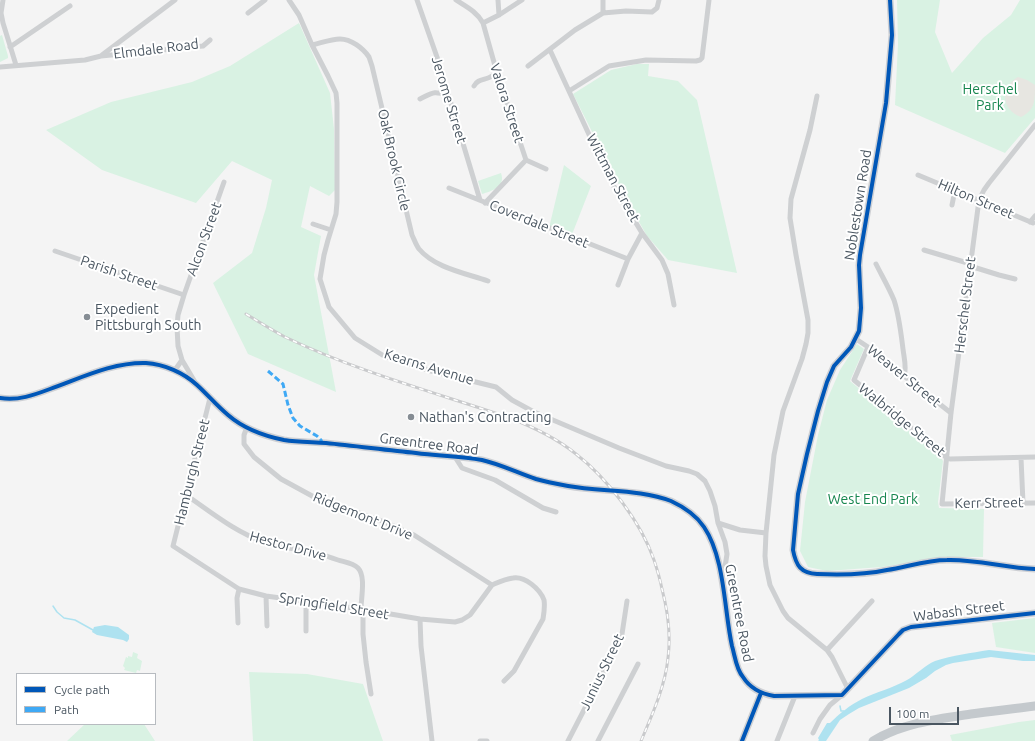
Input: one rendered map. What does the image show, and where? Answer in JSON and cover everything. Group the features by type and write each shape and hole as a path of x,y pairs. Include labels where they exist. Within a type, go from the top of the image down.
{"highway":[{"path":"873,741 896,730 919,722 1035,706"},
{"path":"886,741 909,731 932,726 1035,712"}],"main road":[{"name":"Noblestown Road","path":"890,0 892,35 886,103 859,265 861,308 859,331 851,347 834,366 827,382 806,454 798,494 794,557 798,566 804,572 809,574 865,574 931,561 946,560 974,561 1035,569"},
{"name":"Greentree Road","path":"0,398 16,399 32,395 111,367 128,363 148,363 175,370 195,383 229,416 246,428 283,440 482,460 556,484 644,494 677,504 694,515 704,525 710,537 716,554 729,635 739,671 744,679 761,693"},
{"name":"Wabash Street","path":"842,695 899,634 906,629 917,626 1035,613"},
{"path":"761,693 774,696 842,695"}],"street":[{"path":"3,0 1,13 16,65"},
{"path":"101,56 175,0"},
{"path":"248,13 265,0"},
{"name":"Kearns Avenue","path":"289,0 299,15 312,46 336,93 336,214 324,255 320,279 329,307 355,338 384,356 431,371 496,387 512,400 534,412 666,466 697,474 706,481 715,506 718,524 725,542 727,554 725,567 724,571 720,573"},
{"name":"Jerome Street","path":"417,0 482,201"},
{"path":"456,0 475,12 480,17 483,24 522,0"},
{"path":"498,0 499,15"},
{"path":"603,0 603,13"},
{"path":"528,66 575,30 603,13 626,11 652,12 657,8 659,0"},
{"path":"569,91 609,66 646,60 700,60 702,58 708,0"},
{"path":"10,47 70,6"},
{"name":"Valora Street","path":"483,24 497,73 526,160 546,169"},
{"name":"Oak Brook Circle","path":"312,46 343,39 355,44 369,58 412,235 418,247 429,259 441,266 488,281"},
{"name":"Elmdale Road","path":"0,67 85,60 101,56 202,46 210,40"},
{"name":"Wittman Street","path":"550,50 610,180 642,233 662,260 668,274 674,305"},
{"path":"474,86 476,82 489,78 497,73"},
{"path":"420,99 437,92 448,95"},
{"path":"817,96 810,130 791,199 790,218 808,320 807,338 802,359 783,411 774,455 765,556 770,585 778,603 788,618 827,650 848,689"},
{"name":"Herschel Street","path":"942,504 951,413 980,200 989,183 1035,125"},
{"path":"482,201 526,160"},
{"name":"Hilton Street","path":"918,175 1032,223 1035,216"},
{"name":"Alcon Street","path":"195,383 182,360 178,346 178,314 224,182"},
{"name":"Coverdale Street","path":"448,188 628,259"},
{"path":"952,205 955,190"},
{"path":"313,224 331,230"},
{"path":"618,285 628,259 642,233"},
{"name":"Parish Street","path":"55,250 184,295"},
{"path":"924,250 999,275 1015,278"},
{"path":"876,264 891,293 896,308 905,366 904,376"},
{"name":"Weaver Street","path":"856,339 951,413"},
{"name":"Walbridge Street","path":"868,347 854,380 947,458 1035,457"},
{"path":"175,370 182,360"},
{"name":"Hamburgh Street","path":"174,546 210,398"},
{"name":"Ridgemont Drive","path":"246,428 244,444 254,457 281,479 314,497 382,521 414,535 492,585"},
{"path":"455,457 462,468 495,480 544,508 556,512"},
{"path":"1021,458 1023,503"},
{"name":"Hestor Drive","path":"186,495 242,533 255,539 320,554 348,563 357,568 361,573 363,580 363,634 371,694"},
{"name":"Kerr Street","path":"942,504 1035,502"},
{"path":"718,524 740,530 766,533"},
{"name":"Springfield Street","path":"174,546 239,590 266,596 420,619 455,622 462,620 470,615 492,585"},
{"path":"492,585 514,577 525,580 534,586 544,600 543,619 514,671 504,681"},
{"path":"238,623 237,598 239,590"},
{"path":"266,596 267,626"},
{"path":"306,601 306,631"},
{"name":"Junius Street","path":"568,741 617,646 622,634 627,601"},
{"path":"827,650 872,601"},
{"path":"420,619 421,646 432,741"},
{"path":"598,740 638,664"},
{"path":"742,741 761,693"},
{"name":"Wabash Street","path":"813,733 820,719 830,706 842,695"},
{"path":"777,741 795,696"},
{"path":"480,741 487,741"}],"green space":[{"name":"Herschel Park","path":"897,0 940,0 935,32 952,73 983,38 1011,15 1020,0 1035,0 1035,118 1005,153 895,105 898,44"},
{"path":"299,23 330,93 334,129 335,190 329,196 310,186 301,227 321,236 314,275 336,392 248,354 213,283 252,253 266,208 272,180 232,161 196,203 102,170 46,130 111,102 192,82 230,66"},
{"path":"2,35 8,58 0,62 0,36"},
{"path":"637,64 649,64 648,76 678,81 697,100 737,273 668,260 647,236 624,195 573,94 611,70"},
{"path":"564,165 591,186 571,237 549,228"},
{"path":"501,173 502,182 500,185 494,190 482,194 478,181"},
{"name":"West End Park","path":"857,344 864,349 850,381 940,456 943,461 938,502 939,508 984,509 983,557 946,557 882,567 827,571 808,567 800,551 805,502 818,435 827,400 840,370"},
{"path":"1035,618 1035,653 996,647 992,623"},
{"path":"133,652 138,654 137,658 142,661 140,671 137,670 136,673 124,670 125,668 123,666 126,657 132,657"},
{"path":"249,672 307,674 363,684 383,741 253,741"},
{"path":"1035,720 1035,741 952,741 950,735 1019,722"},
{"path":"84,725 145,725 155,741 67,741"}],"sand":[{"path":"1018,77 1035,85 1035,96 1032,108 1021,117 1014,114 1005,98 1008,86"}],"water":[{"path":"105,625 118,627 129,635 127,642 97,635 92,632 94,627"},
{"path":"989,650 1035,655 1035,661 991,657 946,665 909,688 859,708 840,720 826,741 818,741 818,738 827,723 830,723 853,704 862,699 902,683 935,661"}],"waterway":[{"path":"53,606 64,618 75,620 93,630"},
{"path":"840,706 841,711 844,711"}],"railway":[{"path":"246,314 285,337 339,360 367,371 507,417 534,428 568,448 599,475 622,502 641,531 654,560 667,615 669,649 664,680 658,701 641,741"}],"marked path":[{"path":"268,371 283,384 293,418 300,426 317,436 322,443"}],"cycle path":[{"path":"890,0 892,35 886,103 859,265 861,308 859,331 851,347 834,366 827,382 818,411 798,494 793,550 794,556 800,568 807,572 817,574 870,573 939,560 969,561 1035,569"},
{"path":"0,398 13,399 32,395 121,365 134,363 160,365 167,367 192,381 224,412 240,424 261,434 276,438 289,441 326,443 482,460 552,483 581,488 647,494 671,501 693,515 704,527 711,540 720,569 732,646 737,666 741,674 753,687 765,694 774,696 842,695 903,630 911,627 1035,613"},
{"path":"742,741 761,693"}],"place":[{"name":"Expedient Pittsburgh South","path":"87,317"},
{"name":"Nathan's Contracting","path":"411,417"}]}
